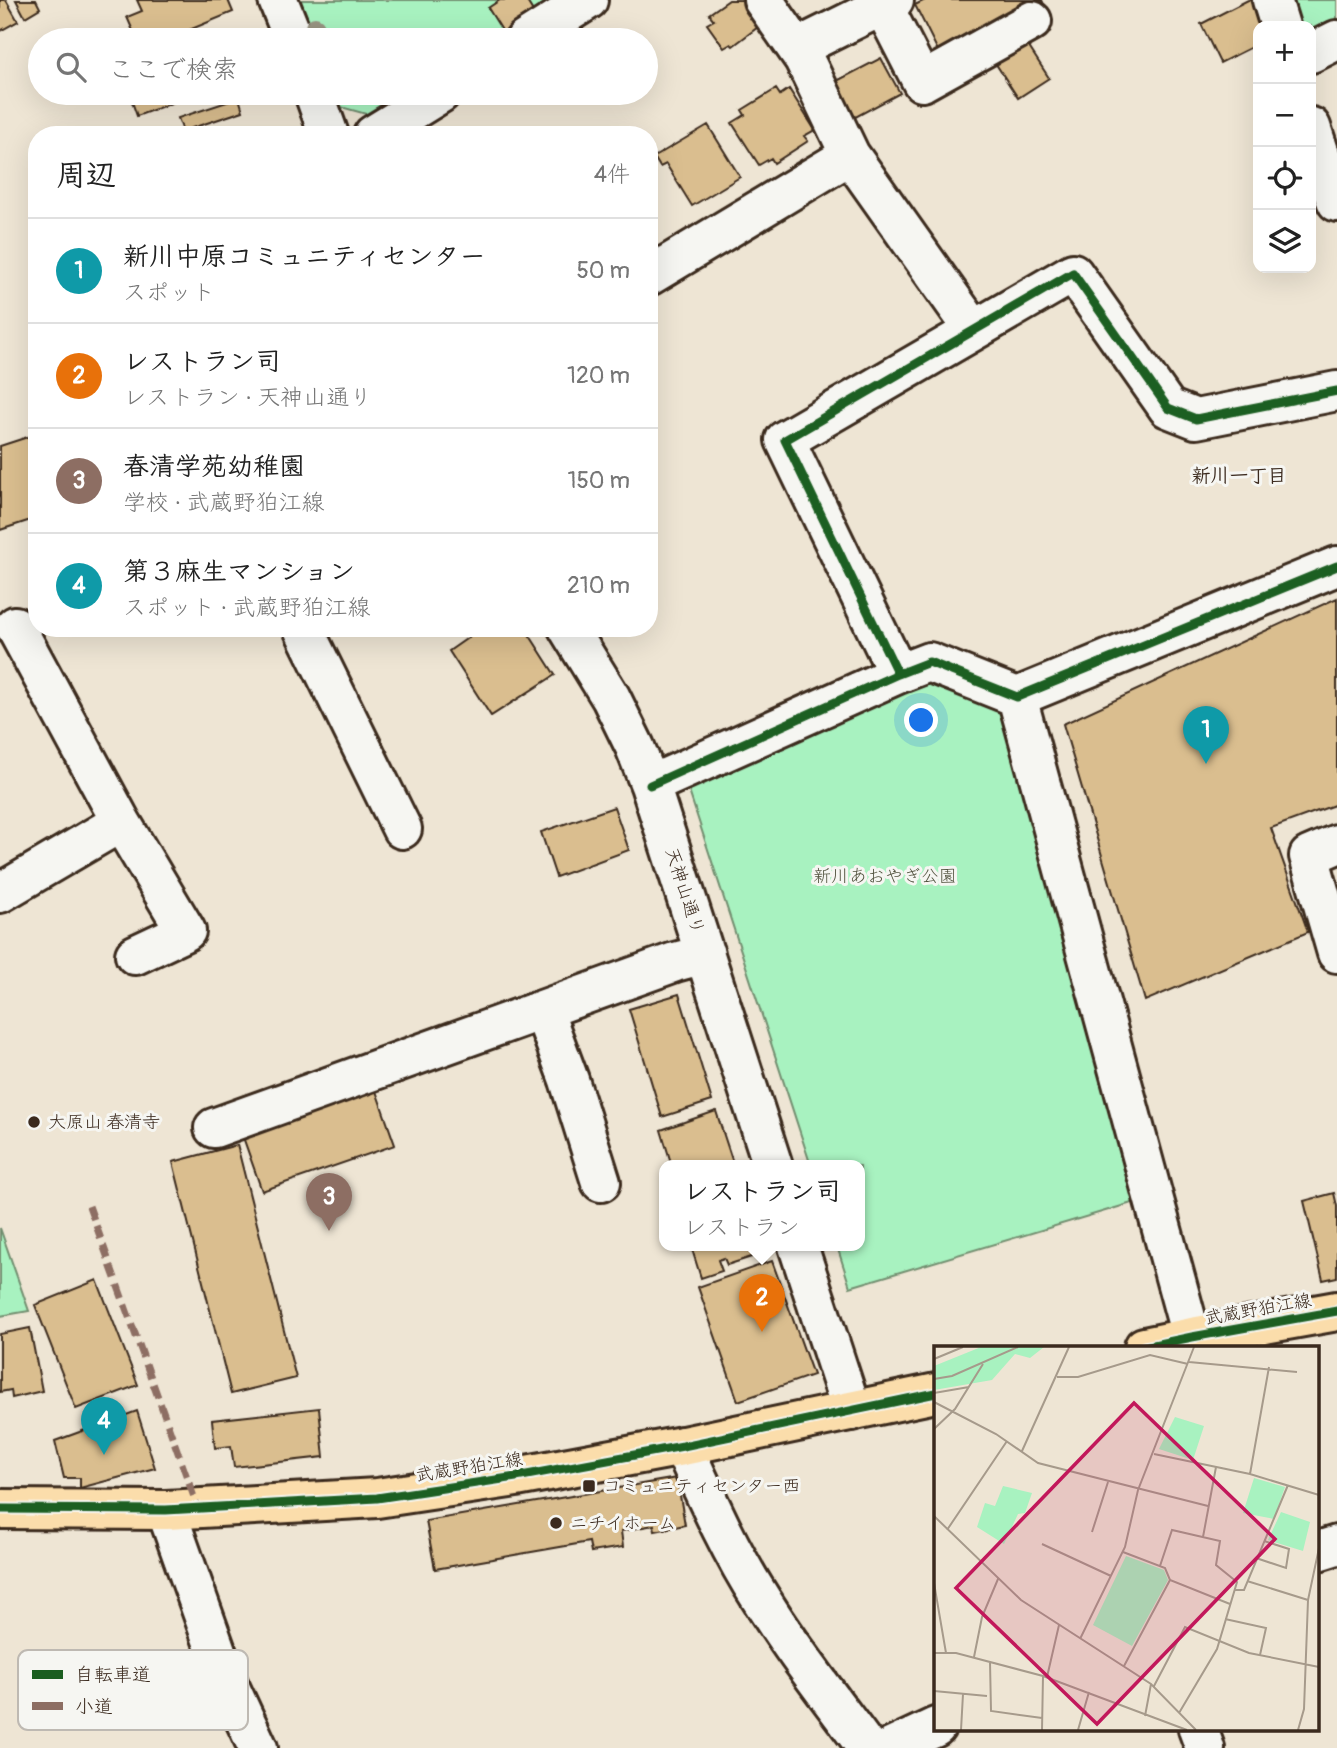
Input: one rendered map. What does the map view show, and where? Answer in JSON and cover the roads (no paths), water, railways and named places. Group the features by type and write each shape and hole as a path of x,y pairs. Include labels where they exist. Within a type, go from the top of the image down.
{"main road":[{"name":"武蔵野狛江線","path":"1154,1346 1193,1342 1337,1311"},
{"name":"武蔵野狛江線","path":"0,1509 166,1510 377,1498 683,1446 934,1393"}],"street":[{"path":"278,0 289,28"},
{"path":"544,28 588,0"},
{"path":"762,0 804,59 850,155 974,330"},
{"path":"1272,0 1278,21"},
{"path":"797,48 888,3 922,82 1032,21"},
{"path":"1316,50 1337,40"},
{"path":"319,105 327,126"},
{"path":"388,126 422,105"},
{"path":"1316,140 1335,190"},
{"path":"658,271 850,155"},
{"path":"898,674 785,440 1073,273 1168,408 1196,419 1337,391"},
{"path":"650,785 929,662 1017,697 1337,566"},
{"path":"17,625 121,822 186,932 135,955"},
{"path":"307,637 402,829"},
{"name":"天神山通り","path":"574,637 611,698 650,785 771,1160"},
{"path":"1017,697 1193,1342"},
{"path":"0,893 121,822"},
{"path":"1337,845 1309,856 1337,953"},
{"path":"214,1128 675,962 705,954"},
{"path":"542,1010 569,1080 601,1182"},
{"path":"801,1251 852,1411"},
{"path":"683,1446 717,1522 760,1599 867,1748"},
{"path":"166,1510 216,1650"},
{"path":"1320,1550 1337,1545"},
{"path":"248,1726 258,1748"},
{"path":"891,1748 934,1728"},
{"path":"1198,1730 1205,1748"}],"place":[{"name":"新川中原コミュニティセンター","path":"1206,764"},
{"name":"大原山 春清寺","path":"34,1122"},
{"name":"春清学苑幼稚園","path":"329,1231"},
{"name":"レストラン司","path":"762,1332"},
{"name":"第３麻生マンション","path":"104,1455"},
{"name":"コミュニティセンター西","path":"589,1486"},
{"name":"ニチイホーム","path":"556,1523"}],"district":[{"name":"新川一丁目","path":"1239,475"}],"park label":[{"name":"新川あおやぎ公園","path":"885,876"}]}
